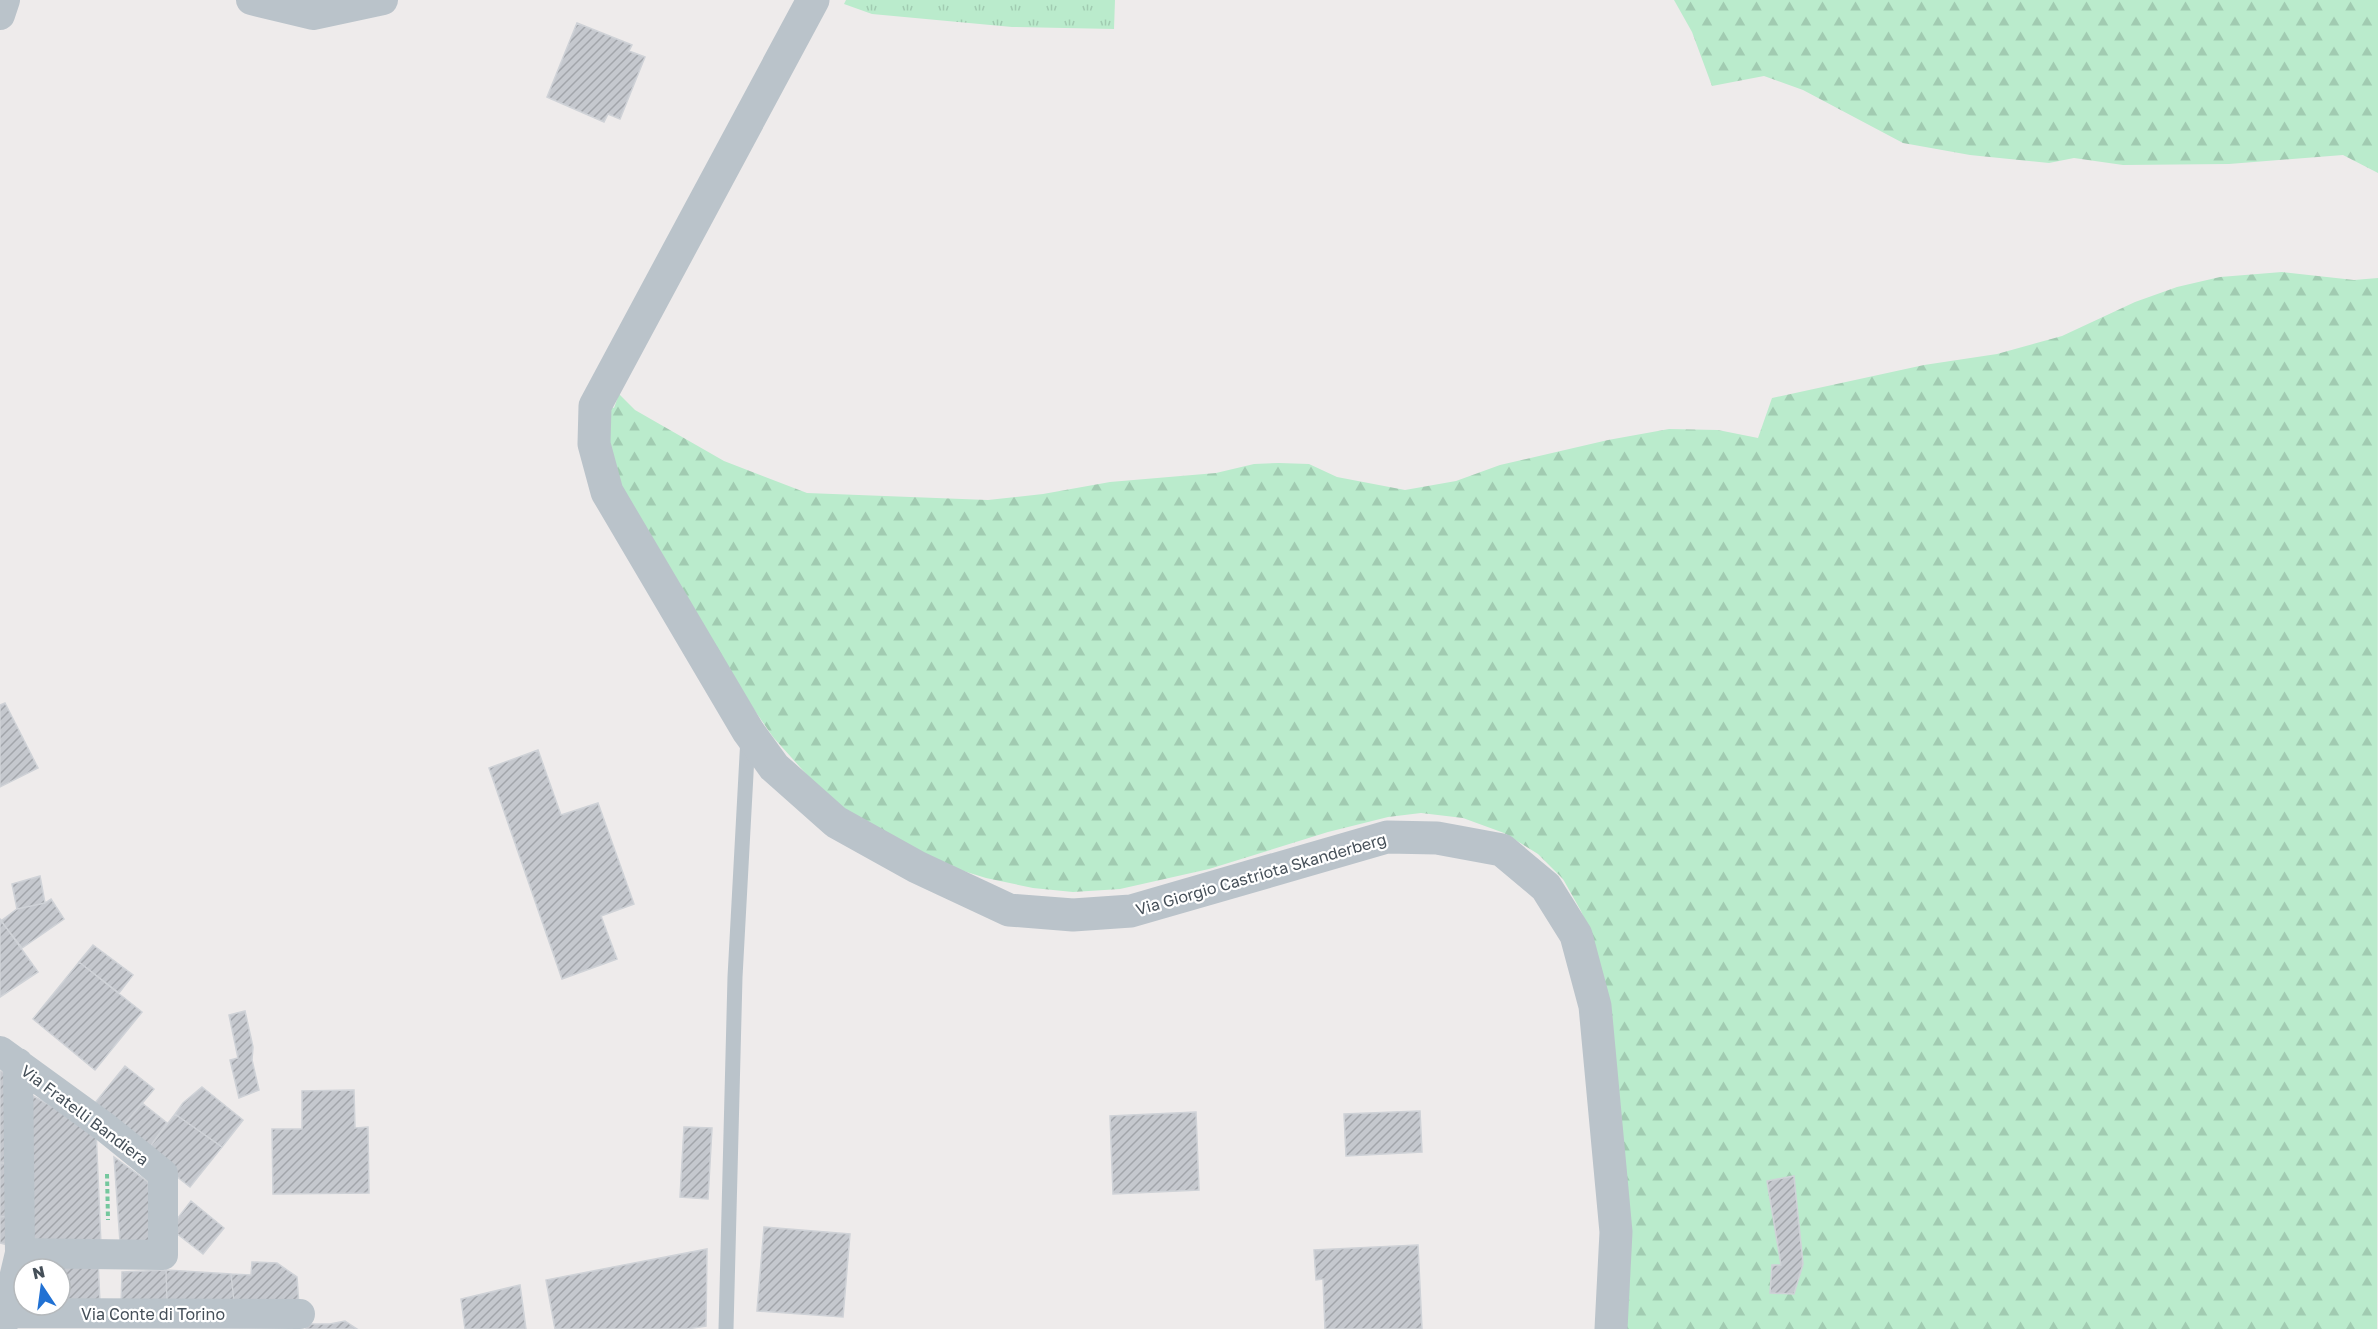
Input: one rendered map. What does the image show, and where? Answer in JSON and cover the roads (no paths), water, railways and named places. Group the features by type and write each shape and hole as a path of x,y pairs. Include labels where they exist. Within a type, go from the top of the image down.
{"street":[{"path":"0,15 5,0"},
{"path":"251,0 313,15 383,0"},
{"name":"Via Giorgio Castriota Skanderberg","path":"813,0 595,406 594,444 607,492 748,731 774,767 836,822 917,867 1009,910 1073,915 1131,911 1387,837 1437,838 1502,850 1546,886 1576,935 1595,1006 1616,1232 1611,1329"},
{"path":"4,1321 20,1253 9,1057"},
{"name":"Via Fratelli Bandiera","path":"9,1057 163,1174 163,1255 20,1253"},
{"name":"Via Conte di Torino","path":"4,1321 300,1314"}],"lane":[{"path":"726,1329 735,977 748,731"}]}
